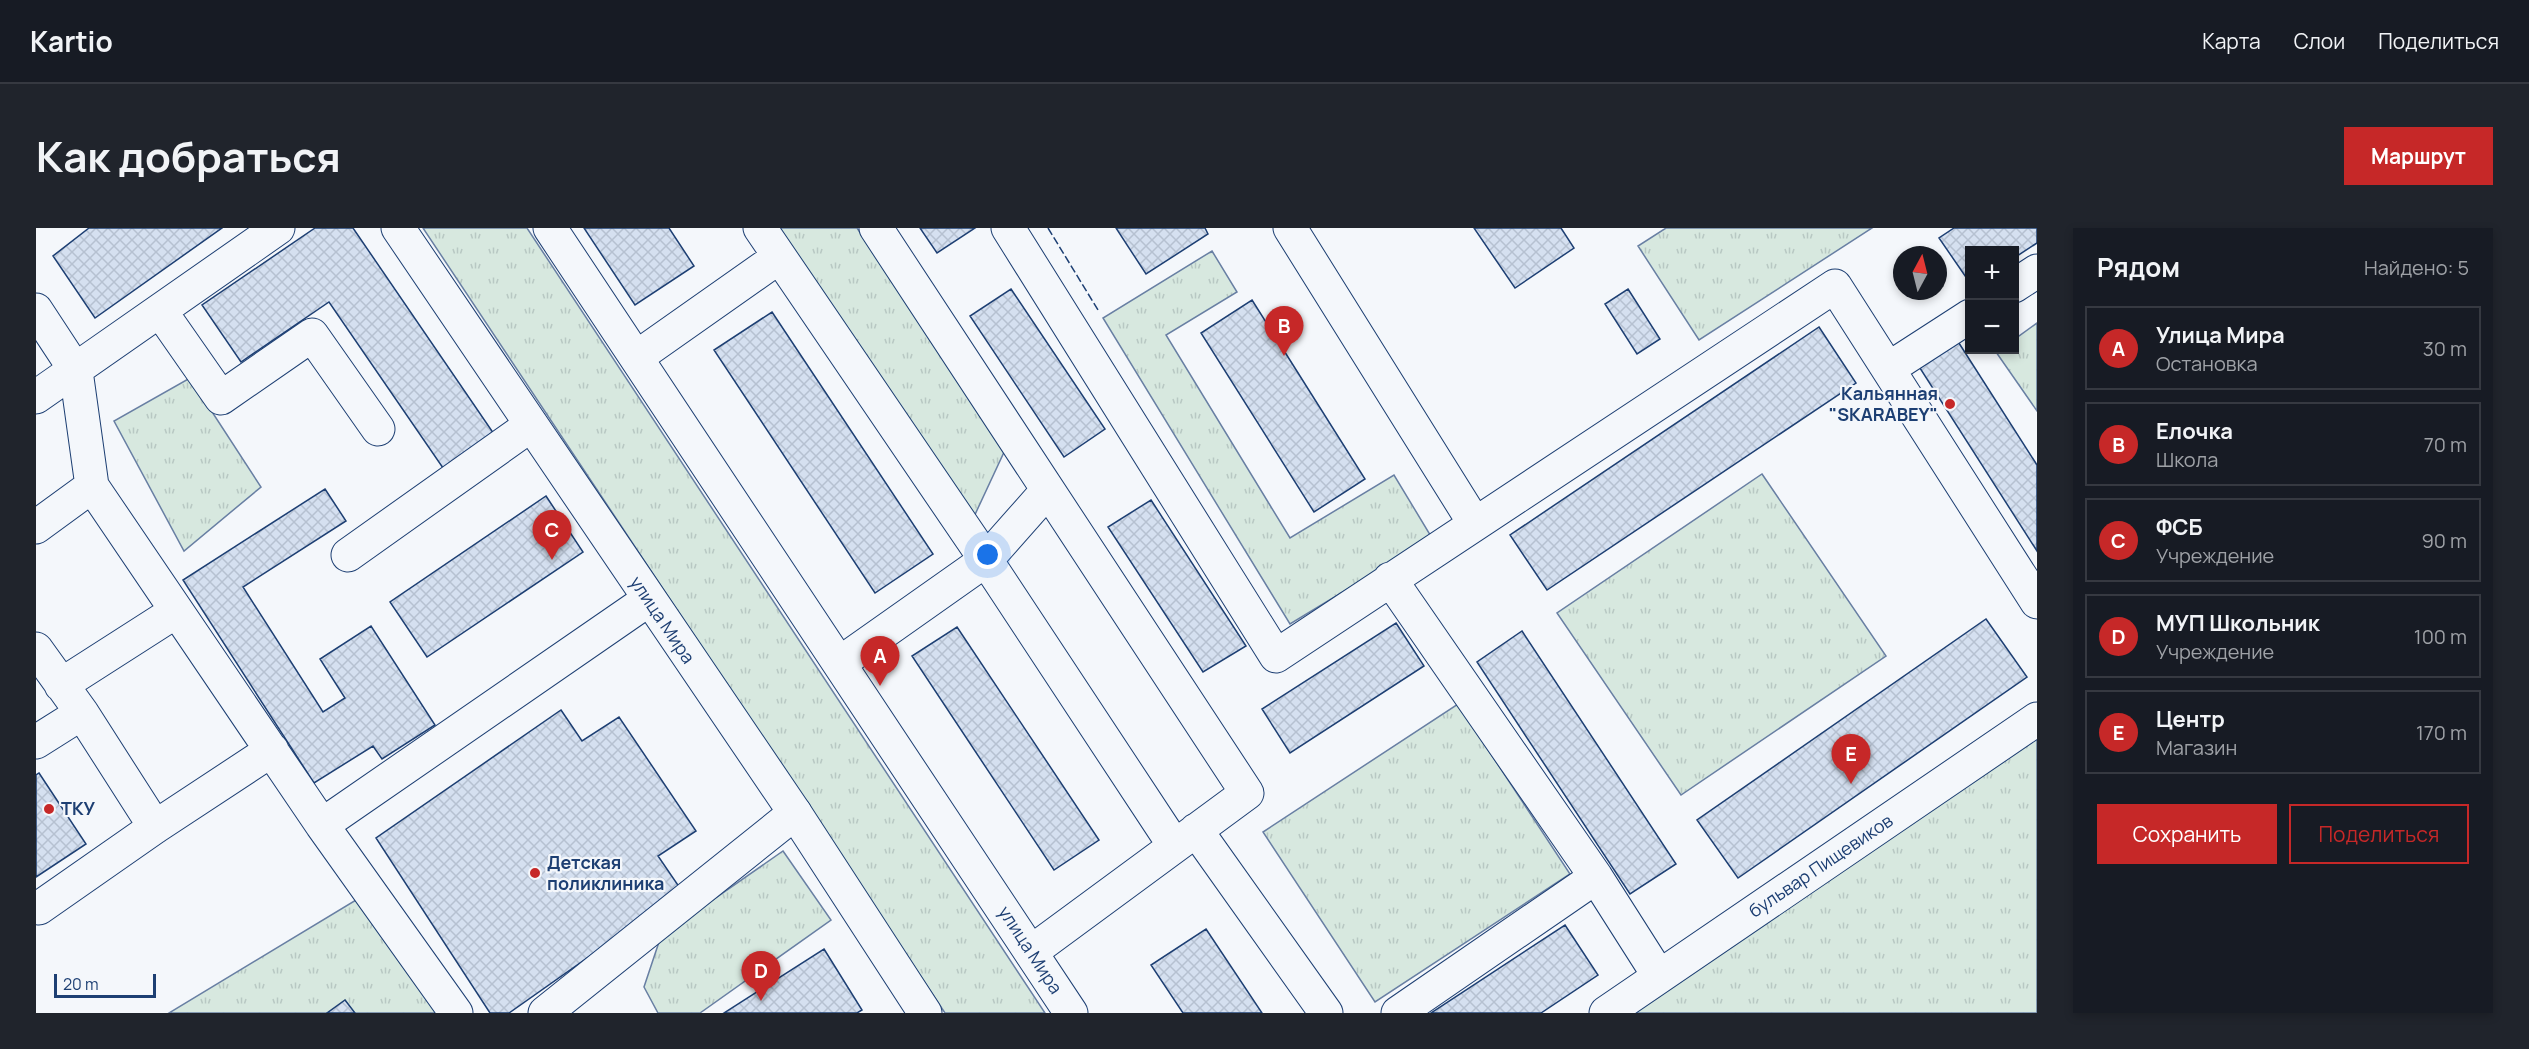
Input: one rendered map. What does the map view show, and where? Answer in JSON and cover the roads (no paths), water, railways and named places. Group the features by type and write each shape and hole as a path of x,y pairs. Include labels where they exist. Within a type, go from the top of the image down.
{"main road":[{"path":"36,397 161,312 278,228"},
{"name":"улица Мира","path":"398,228 648,600 795,813 925,1013"},
{"name":"улица Мира","path":"550,228 1071,1013"},
{"path":"760,228 986,560 1185,838 1326,1013"},
{"path":"876,228 1247,793 1031,952"},
{"path":"1008,228 1276,656 1835,286 2037,602"},
{"path":"1290,228 1475,524"},
{"path":"637,357 779,257"},
{"path":"2019,283 2037,271"},
{"path":"36,310 76,370 92,486 322,825 456,1013"},
{"path":"161,312 221,398 312,335 378,429"},
{"path":"1888,369 1965,319"},
{"path":"348,555 531,425"},
{"path":"36,527 92,486"},
{"path":"840,663 986,560 1047,491"},
{"path":"1390,579 1596,877 1659,976"},
{"path":"322,825 648,600"},
{"path":"61,685 176,612"},
{"path":"36,649 82,713 155,826"},
{"path":"36,742 82,713"},
{"name":"бульвар Пищевиков","path":"1606,1013 2037,719"},
{"path":"39,908 155,826 272,750"},
{"path":"544,1013 795,813"},
{"path":"1398,1013 1596,877"}],"place":[{"name":"Елочка","path":"1284,356"},
{"name":"Кальянная \"SKARABEY\"","path":"1950,404"},
{"name":"ФСБ","path":"552,560"},
{"name":"Улица Мира","path":"880,686"},
{"name":"Центр","path":"1851,784"},
{"name":"ТКУ","path":"49,809"},
{"name":"Детская поликлиника","path":"535,873"},
{"name":"МУП Школьник","path":"761,1001"}]}
